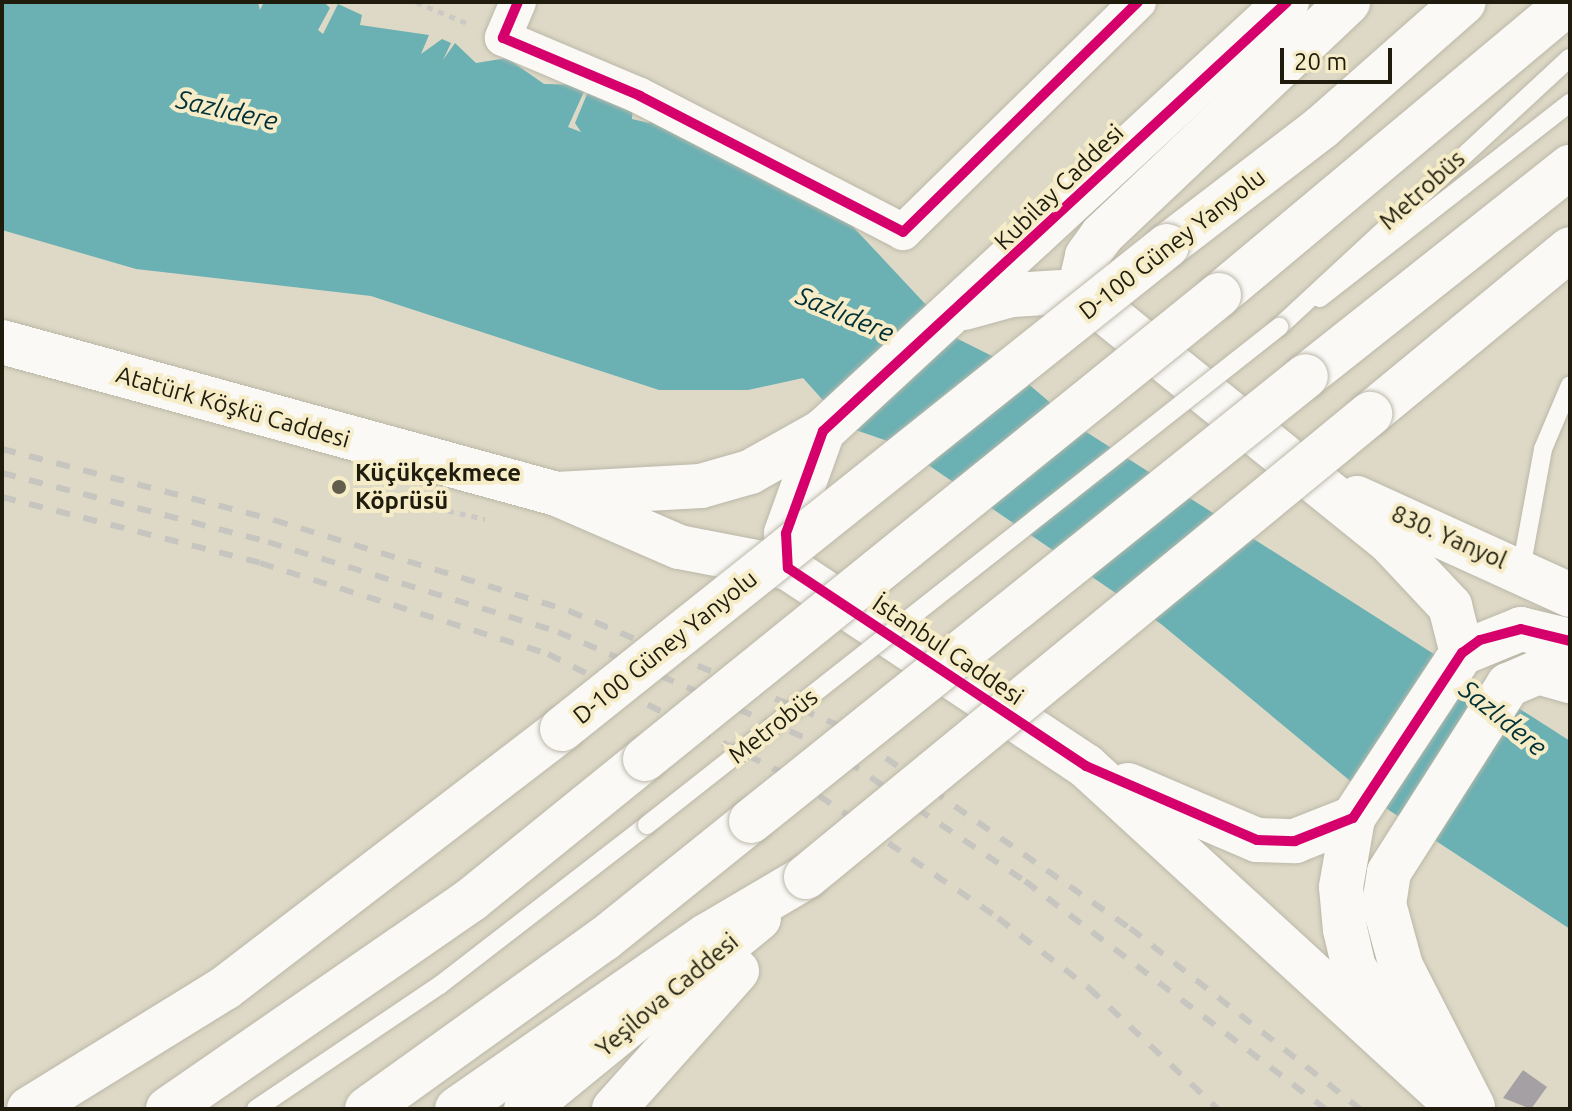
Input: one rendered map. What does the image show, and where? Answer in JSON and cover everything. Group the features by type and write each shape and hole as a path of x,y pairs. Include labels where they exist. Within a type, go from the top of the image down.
{"main road":[{"path":"1079,291 1087,256 1102,235 1348,2"},
{"name":"D-100 Güney Yanyolu","path":"29,1109 225,988 562,729 1167,246 1322,127 1464,2"},
{"path":"168,1109 472,899 1219,295 1570,2"},
{"name":"Kubilay Caddesi","path":"557,494 701,486 750,472 823,431 964,308 1277,5"},
{"path":"367,1109 604,939 1570,167"},
{"path":"457,1109 706,936 806,877 1570,249"},
{"path":"964,308 1012,295 1079,291 1324,486 1450,606 1462,653"},
{"name":"Atatürk Köşkü Caddesi","path":"2,342 557,494"},
{"path":"557,494 679,547 788,568 786,533 823,431"},
{"name":"830. Yanyol","path":"1324,486 1521,569 1570,595"},
{"name":"İstanbul Caddesi","path":"788,568 1086,766 1463,1109"},
{"path":"1463,1109 1375,1003 1354,968 1341,887 1353,818 1462,653 1521,629 1570,641"},
{"path":"1474,1109 1393,941 1385,892 1401,845 1508,685 1538,672 1570,681"},
{"path":"1086,766 1257,840 1295,841 1353,818"},
{"path":"614,1109 738,970 806,877"},
{"name":"Yeşilova Caddesi","path":"526,1109 806,877"}],"street":[{"path":"518,2 503,38 640,96 903,232 1138,2"}],"lane":[{"name":"Metrobüs","path":"1279,327 1570,58"},
{"name":"Metrobüs","path":"256,1109 440,985 1279,327 1570,103"},
{"path":"1521,569 1543,449 1570,385"}],"path":[{"path":"416,2 503,38"},
{"path":"331,484 501,521"}],"water":[{"name":"Sazlıdere","path":"2,2 258,2 260,10 264,2 324,2 330,8 318,30 323,34 338,4 362,15 360,25 429,35 421,54 442,39 451,43 443,60 455,43 476,63 507,58 544,84 587,85 568,127 581,132 575,123 590,87 633,104 632,119 649,123 651,112 789,194 842,215 958,339 1000,360 1080,428 1570,741 1570,929 1372,799 1161,624 899,445 847,427 803,378 748,390 659,390 371,296 136,269 2,230"}],"building":[{"path":"1523,1070 1547,1087 1531,1109 1503,1098"}],"railway":[{"path":"2,449 274,520 569,611 840,726 1130,928 1360,1109"},
{"path":"2,473 268,542 558,632 824,746 1025,881 1325,1109"},
{"path":"2,497 260,563 548,654 796,780 998,918 1089,988 1218,1109"}],"cycle path":[{"path":"518,2 503,38 640,96 903,232 1138,2"},
{"path":"1287,2 823,431 786,533 788,568 1086,766 1257,840 1295,841 1353,818 1462,653 1480,640 1521,629 1570,641"}],"place":[{"name":"Küçükçekmece Köprüsü","path":"339,487"}]}
